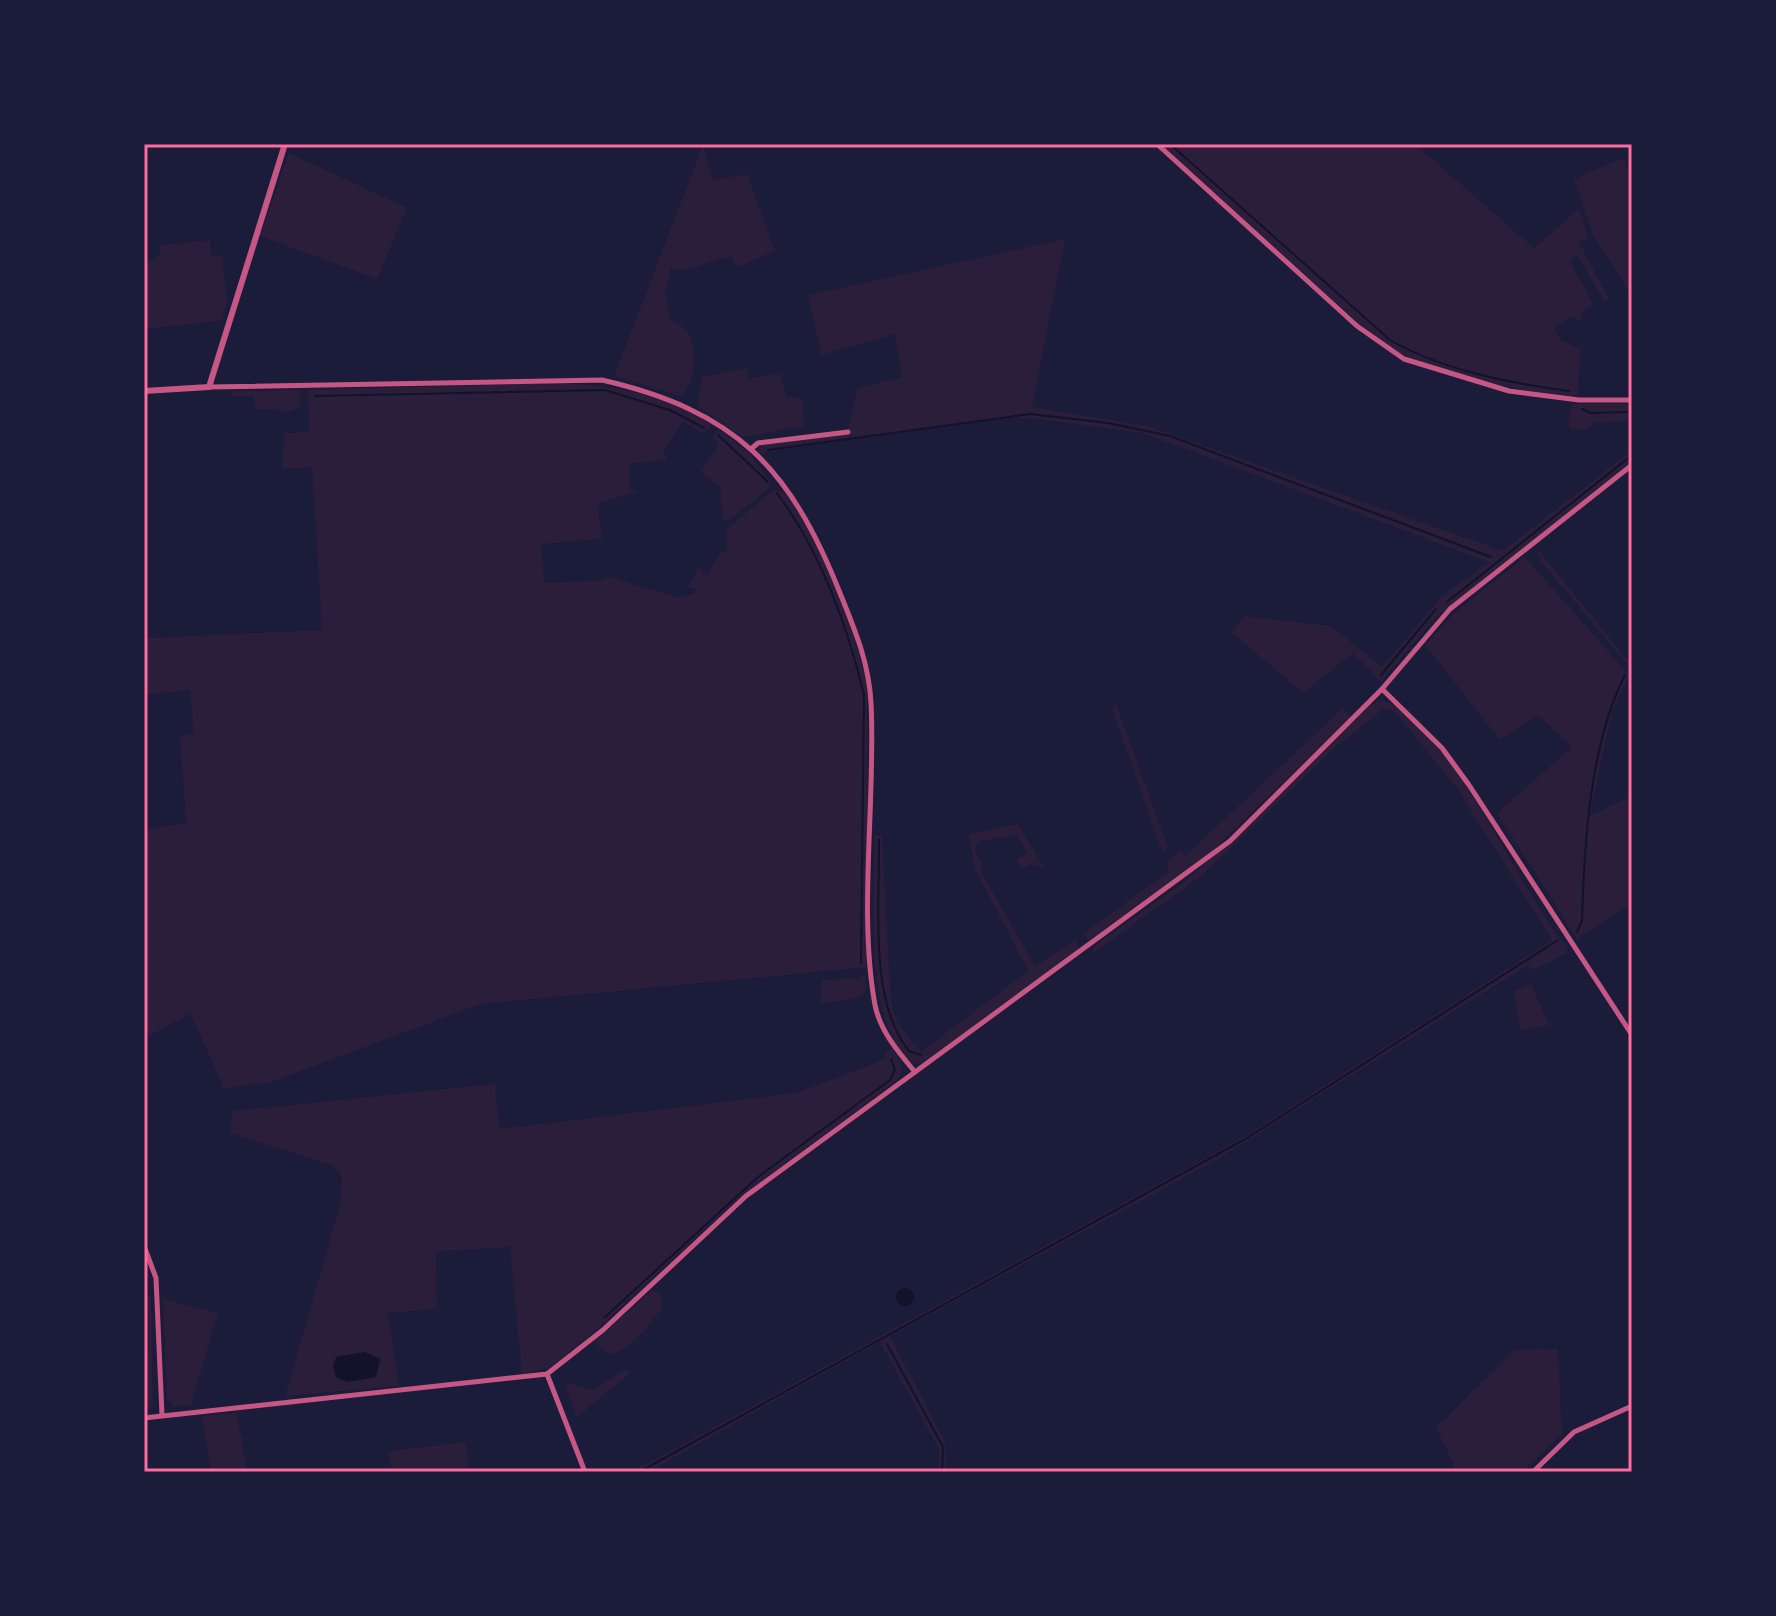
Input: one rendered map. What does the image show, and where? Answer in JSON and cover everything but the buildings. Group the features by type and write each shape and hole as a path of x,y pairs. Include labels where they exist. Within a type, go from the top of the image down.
{"street":[{"path":"209,387 285,144"},
{"path":"1157,144 1357,326 1404,359 1509,391 1564,399 1632,400"},
{"path":"144,391 209,387 602,380 657,392 707,415 751,449 802,509 822,547 869,671 870,929 875,1007 886,1034 915,1072"},
{"path":"751,449 758,443 848,432"},
{"path":"144,1418 547,1374 603,1330 746,1196 1230,841 1382,689 1450,609 1632,465"},
{"path":"1382,689 1442,748 1469,785 1632,1035"},
{"path":"144,1246 156,1278 162,1415"},
{"path":"547,1374 585,1472"},
{"path":"1533,1472 1574,1432 1632,1406"}],"shaded area":[{"path":"1160,144 1415,144 1534,248 1579,209 1588,238 1579,242 1609,299 1604,301 1578,256 1570,261 1593,304 1582,311 1582,322 1570,316 1555,328 1560,340 1581,349 1577,396 1549,395 1464,377 1402,355 1361,325"},
{"path":"703,145 713,180 747,174 775,251 737,267 731,256 683,271 671,268 665,292 671,321 688,333 694,354 692,378 682,397 614,376"},
{"path":"289,153 407,208 377,279 260,236"},
{"path":"1622,158 1632,180 1632,296 1593,235 1574,179"},
{"path":"1065,239 1032,407 1148,426 1503,551 1632,450 1632,462 1437,616 1381,682 1353,653 1303,693 1231,632 1246,616 1331,626 1382,667 1442,596 1489,562 1142,433 1032,418 1009,418 758,453 761,444 846,434 858,388 902,377 895,334 821,355 808,295"},
{"path":"210,240 211,257 222,256 227,303 221,321 144,329 144,267 159,255 161,245"},
{"path":"747,368 749,378 780,374 787,396 803,399 804,426 743,437 697,406 702,377"},
{"path":"562,383 639,394 675,406 711,424 705,435 683,421 663,453 668,460 629,464 630,490 641,491 598,503 602,539 541,544 544,583 604,580 608,576 679,598 695,593 696,589 689,587 698,567 707,575 720,552 727,551 726,530 773,490 784,492 816,540 847,616 867,681 869,967 481,1004 271,1082 224,1089 191,1014 144,1038 144,829 186,823 180,736 194,734 190,690 144,695 144,638 322,630 312,467 282,469 284,433 309,432 308,390"},
{"path":"300,390 301,407 281,414 280,410 255,409 254,396 229,397 234,391"},
{"path":"1572,404 1632,404 1632,421 1594,423 1587,429 1571,429 1568,423"},
{"path":"718,429 747,451 771,482 769,488 731,519 723,521 720,487 701,472 719,445 713,438"},
{"path":"1537,548 1627,660 1632,651 1632,670 1540,560"},
{"path":"1525,557 1629,675 1611,714 1590,816 1627,798 1632,804 1632,902 1577,939 1497,813 1572,747 1538,715 1500,740 1425,645 1452,615"},
{"path":"1381,700 1405,712 1430,737 1456,771 1528,890 1568,948 1567,953 1533,970 1528,965 1213,1162 890,1336 945,1442 946,1472 938,1472 939,1449 880,1342 648,1472 632,1472 1247,1135 1552,940 1456,787 1395,712 1384,709 1338,745 1200,877 1092,954 1094,946 1184,882 1274,800 1367,707"},
{"path":"1116,704 1168,847 1162,852 1111,706"},
{"path":"1342,709 1351,716 1207,856 1088,941 1083,934 1169,871 1166,862 1179,851 1185,856"},
{"path":"1017,824 1045,868 1032,864 1022,868 1016,860 1027,853 1017,835 978,841 975,850 982,864 982,873 1035,966 1076,939 1079,950 924,1063 916,1064 898,1047 886,1022 879,992 873,925 874,836 882,836 891,1004 898,1024 921,1052 1028,971 975,869 969,834"},
{"path":"861,974 866,975 865,992 854,999 820,1003 822,980 860,978"},
{"path":"1531,984 1549,1025 1520,1031 1514,991"},
{"path":"892,1049 901,1062 902,1073 895,1082 737,1200 593,1333 550,1367 522,1374 510,1247 445,1251 436,1253 437,1309 388,1313 399,1386 285,1396 340,1204 342,1176 332,1165 230,1133 233,1111 495,1084 499,1129 796,1093 886,1059 885,1052"},
{"path":"905,1288 914,1297 905,1306 896,1297"},
{"path":"652,1290 661,1295 662,1308 632,1342 609,1355 594,1342"},
{"path":"144,1293 151,1298 153,1407 144,1408"},
{"path":"163,1299 218,1313 191,1405 174,1407 167,1398"},
{"path":"1558,1349 1562,1434 1522,1472 1457,1472 1436,1427 1515,1350"},
{"path":"365,1352 380,1359 376,1377 347,1382 336,1377 333,1366 336,1357"},
{"path":"627,1369 629,1374 577,1417 564,1382 592,1390"},
{"path":"237,1413 247,1472 215,1472 211,1469 201,1416"},
{"path":"466,1442 470,1472 392,1472 388,1451"}],"waterway":[{"path":"1170,144 1390,340 1431,360 1476,374 1569,391"},
{"path":"315,396 605,390 670,410 704,428"},
{"path":"1582,409 1591,413 1632,412"},
{"path":"768,450 1030,414 1108,423 1170,436 1491,557"},
{"path":"718,435 768,482"},
{"path":"1447,602 1632,455"},
{"path":"777,493 806,539 830,589 864,695 861,963"},
{"path":"1381,675 1436,609"},
{"path":"1630,665 1632,661"},
{"path":"1577,932 1582,921 1591,795 1604,732 1625,675"},
{"path":"879,839 879,950 887,1005 896,1030 909,1051 921,1055"},
{"path":"639,1472 1247,1138 1558,940"},
{"path":"605,1317 758,1177 890,1080 895,1070 891,1059"},
{"path":"887,1344 943,1447 942,1472"}]}
